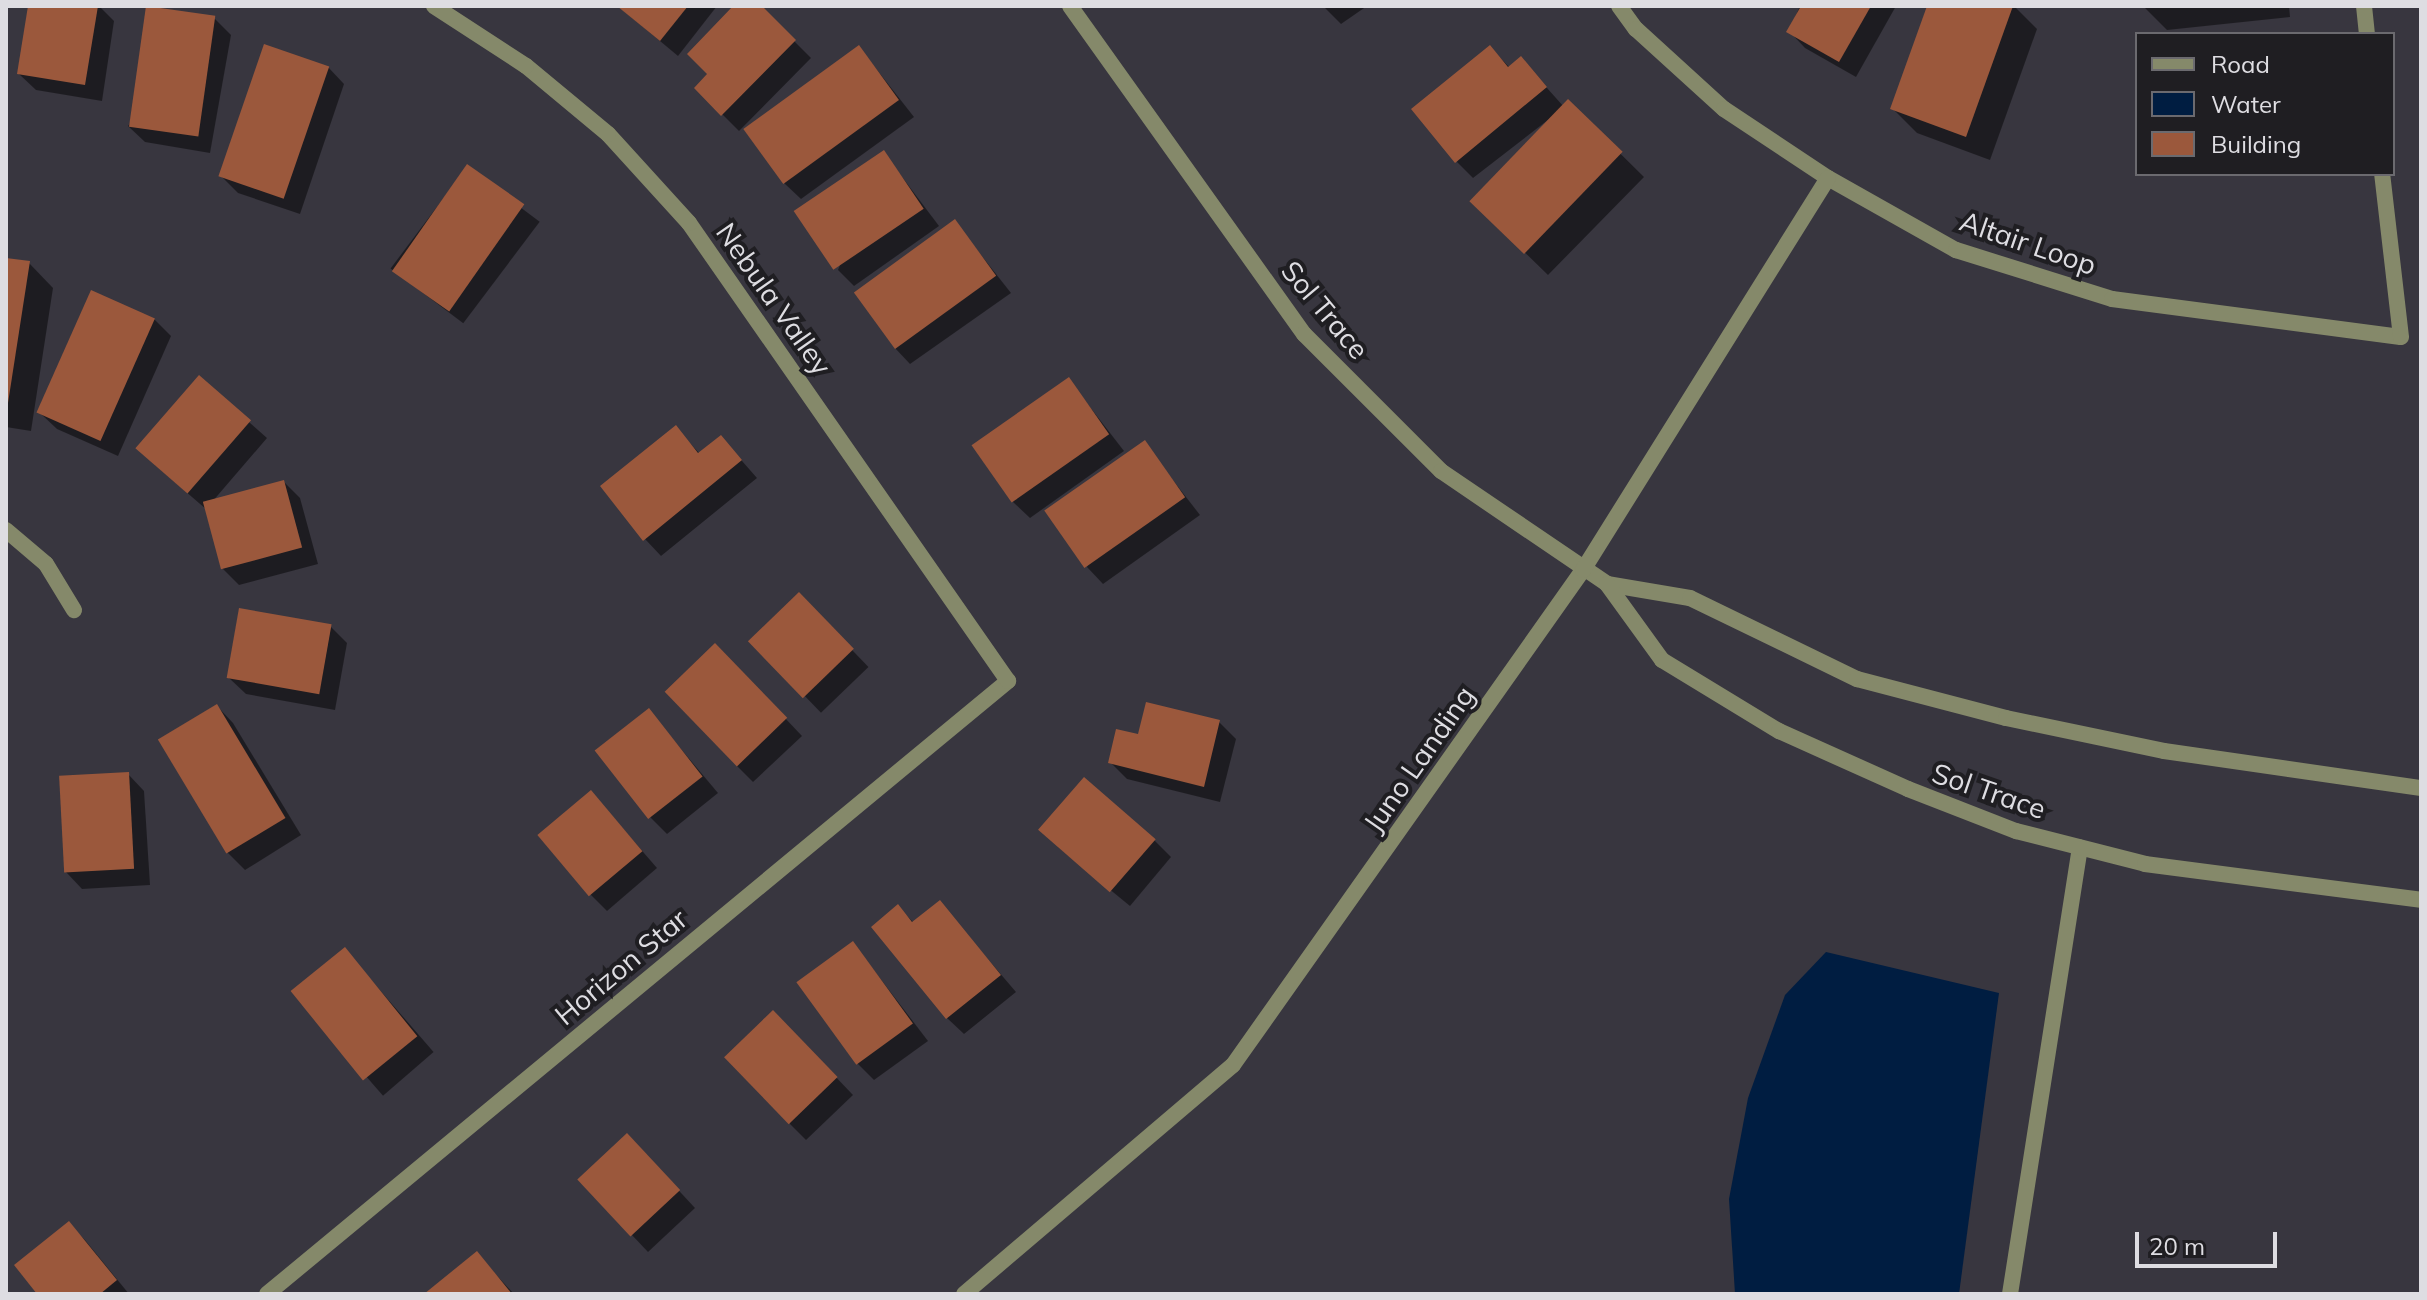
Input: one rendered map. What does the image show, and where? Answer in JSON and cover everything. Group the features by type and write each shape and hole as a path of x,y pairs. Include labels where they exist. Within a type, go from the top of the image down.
{"street":[{"name":"Nebula Valley","path":"434,6 526,66 608,134 689,223 1008,681"},
{"name":"Sol Trace","path":"1070,6 1304,334 1441,471 1607,584 1690,598 1857,679 2006,718 2164,751 2421,788"},
{"name":"Altair Loop","path":"1619,6 1636,29 1724,109 1828,178 1956,250 2112,299 2401,337 2382,176"},
{"path":"2364,6 2367,32"},
{"name":"Juno Landing","path":"964,1294 1233,1065 1583,570 1828,178"},
{"path":"6,530 46,564 74,610"},
{"name":"Sol Trace","path":"1607,584 1662,660 1779,731 1921,795 2016,831 2145,864 2421,900"},
{"name":"Horizon Star","path":"267,1294 1008,681"},
{"path":"2010,1294 2080,847"}],"water":[{"path":"1826,952 1999,993 1959,1294 1735,1294 1729,1199 1748,1098 1785,995"}],"building":[{"path":"28,6 98,6 85,85 17,74"},
{"path":"146,6 215,16 198,137 129,127"},
{"path":"617,6 688,6 660,41"},
{"path":"733,6 762,6 796,40 721,116 694,88 707,74 687,54"},
{"path":"1801,6 1871,6 1839,62 1786,32"},
{"path":"1927,6 2013,6 1966,137 1890,109"},
{"path":"264,44 329,66 284,199 218,176"},
{"path":"859,45 899,100 783,184 743,129"},
{"path":"1490,45 1508,67 1521,56 1547,87 1455,163 1411,109"},
{"path":"1568,99 1623,152 1524,254 1469,201"},
{"path":"884,150 924,209 833,270 794,211"},
{"path":"467,164 524,204 449,311 392,271"},
{"path":"955,219 996,276 895,349 854,292"},
{"path":"6,258 30,261 8,403 6,403"},
{"path":"91,290 155,318 100,441 36,412"},
{"path":"199,375 251,420 187,493 135,448"},
{"path":"1069,377 1109,434 1012,503 972,445"},
{"path":"676,425 698,453 721,435 742,460 643,541 600,486"},
{"path":"1145,440 1185,497 1084,568 1044,511"},
{"path":"284,480 302,548 221,569 203,502"},
{"path":"799,592 854,649 803,698 748,641"},
{"path":"239,608 332,624 319,694 227,678"},
{"path":"715,643 787,718 737,766 665,692"},
{"path":"1146,702 1220,720 1204,787 1108,763 1116,729 1138,734"},
{"path":"217,704 286,818 226,854 158,740"},
{"path":"649,708 703,777 648,819 595,750"},
{"path":"129,772 134,869 64,873 59,776"},
{"path":"1084,777 1156,839 1110,892 1038,830"},
{"path":"591,790 642,851 589,896 537,835"},
{"path":"940,900 1001,975 946,1019 871,927 898,904 912,922"},
{"path":"853,941 913,1024 856,1065 796,982"},
{"path":"345,947 417,1036 363,1080 291,991"},
{"path":"773,1010 838,1077 789,1124 724,1057"},
{"path":"627,1133 680,1190 630,1236 577,1179"},
{"path":"69,1221 117,1280 100,1294 37,1294 14,1265"},
{"path":"477,1251 512,1294 424,1294"}]}
